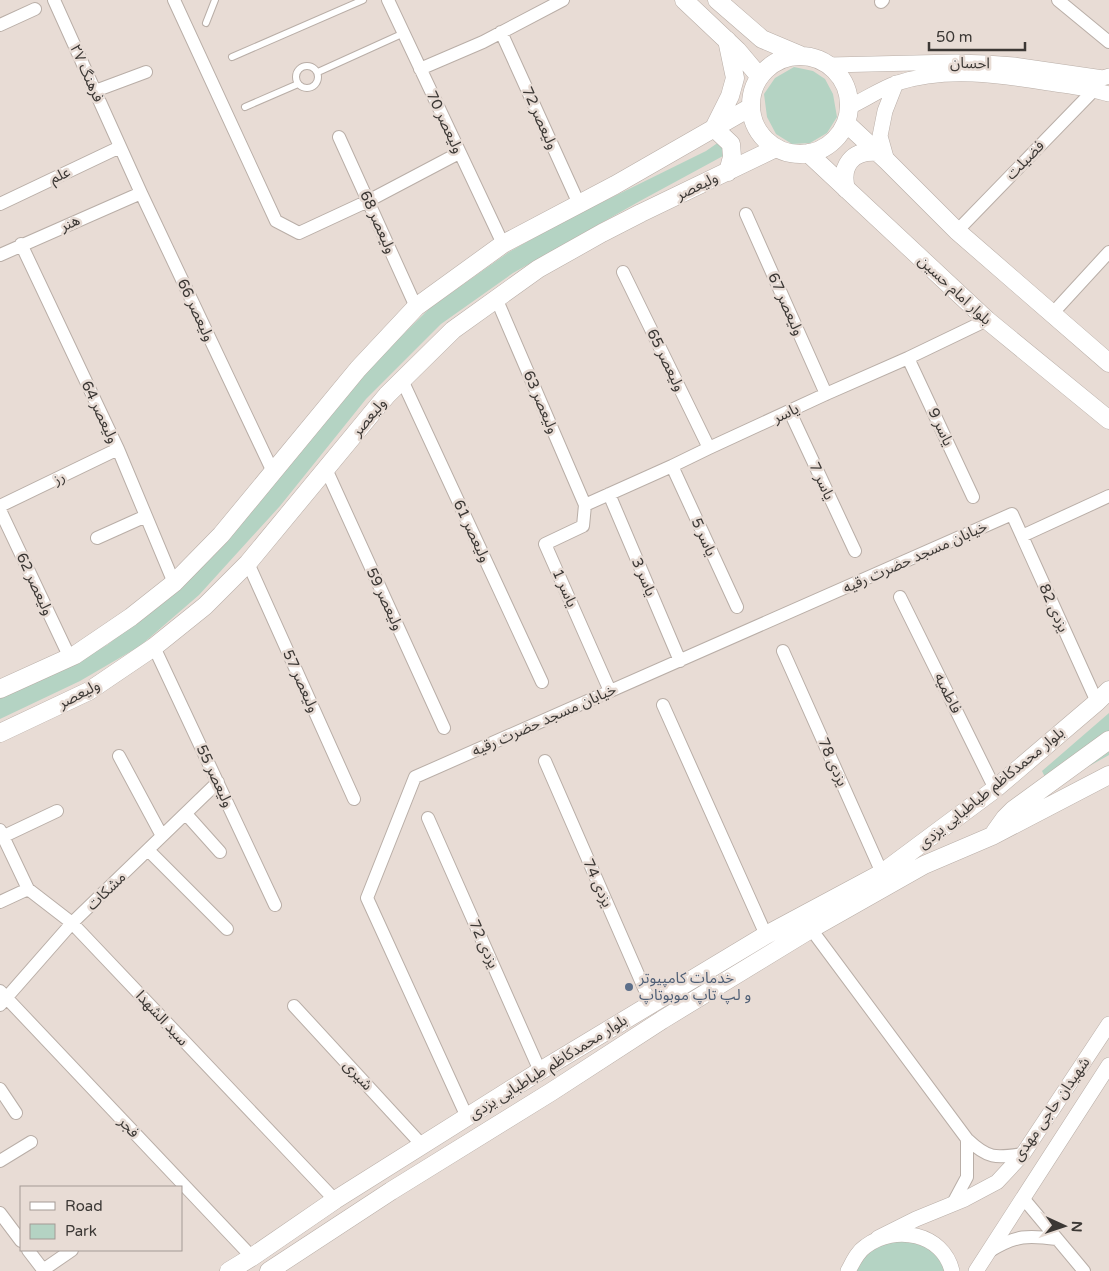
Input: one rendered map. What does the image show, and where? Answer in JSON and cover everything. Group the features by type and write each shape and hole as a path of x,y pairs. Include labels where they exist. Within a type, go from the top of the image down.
{"main road":[{"path":"684,0 760,76"},
{"path":"718,0 762,39 830,65 840,76 847,91 848,115 837,138 824,148 808,154 792,154 776,148 763,138 754,124 751,107 753,91 760,76 770,65 784,58 800,55"},
{"path":"732,46 746,48 751,42 751,29"},
{"path":"714,128 730,96 735,78 732,46"},
{"path":"0,689 76,655 131,617 174,582 221,535 358,369 416,307 503,244 579,204 751,107"},
{"path":"848,115 882,156 956,231 1109,363"},
{"path":"714,128 731,144 732,157 728,172"},
{"name":"ولیعصر","path":"0,733 90,691 154,647 205,606 248,563 387,395 453,330 538,268 602,233 776,148"},
{"path":"846,190 845,170 857,154 867,151 882,156"},
{"name":"بلوار امام حسین","path":"808,154 986,320 1109,420"},
{"name":"بلوار محمدکاظم طباطبایی یزدی","path":"229,1271 334,1200 540,1070 766,936 882,873 995,789 1103,696"},
{"path":"992,836 1013,810 1109,740"},
{"name":"بلوار محمدکاظم طباطبایی یزدی","path":"269,1271 391,1191 551,1092 662,1020 811,929 924,866 992,836 1109,775"}],"street":[{"name":"فرهنگ ۲۷","path":"54,0 120,147"},
{"path":"174,0 276,221 299,233 459,153"},
{"name":"ولیعصر 70","path":"388,0 503,244"},
{"path":"420,69 483,42 563,0"},
{"path":"1058,0 1109,42"},
{"path":"0,25 35,9"},
{"name":"ولیعصر 72","path":"500,32 579,204"},
{"name":"احسان","path":"830,65 986,63 1014,65 1103,78 1109,76"},
{"path":"95,91 146,72"},
{"name":"احسان","path":"848,115 896,84 926,76 978,74 1013,77 1109,94"},
{"path":"882,156 880,136 884,111 896,84"},
{"name":"فضیلت","path":"956,231 1094,90"},
{"name":"ولیعصر 68","path":"340,137 416,307"},
{"name":"ولیعصر 66","path":"120,147 273,472"},
{"name":"علم","path":"0,204 120,147"},
{"name":"هنر","path":"0,255 21,244 141,193"},
{"name":"ولیعصر 67","path":"746,214 826,394"},
{"name":"ولیعصر 64","path":"21,244 118,449 174,582"},
{"path":"1052,314 1109,252"},
{"name":"ولیعصر 65","path":"623,272 709,448"},
{"name":"ولیعصر 63","path":"496,298 585,505"},
{"name":"یاسر","path":"585,505 908,358 986,320"},
{"name":"یاسر 9","path":"908,358 973,497"},
{"name":"ولیعصر 61","path":"402,380 542,682"},
{"name":"یاسر 7","path":"790,412 855,551"},
{"name":"رز","path":"0,506 118,449"},
{"name":"یاسر 5","path":"672,466 736,608"},
{"name":"ولیعصر 59","path":"326,469 444,728"},
{"name":"یاسر 3","path":"609,494 680,660"},
{"path":"1022,536 1109,496"},
{"name":"یاسر 1","path":"585,505 583,526 545,544 610,691"},
{"name":"ولیعصر 62","path":"0,510 70,658"},
{"name":"خیابان مسجد حضرت رقیه","path":"467,1117 367,898 415,777 1012,514"},
{"name":"یزدی 82","path":"1012,514 1103,696"},
{"path":"97,538 146,516"},
{"name":"ولیعصر 57","path":"248,563 354,798"},
{"name":"فاطمیه","path":"900,597 995,789"},
{"name":"ولیعصر 55","path":"154,647 276,905"},
{"name":"یزدی 78","path":"783,651 882,873"},
{"path":"663,705 766,936"},
{"path":"119,756 162,836"},
{"name":"یزدی 74","path":"544,761 651,1004"},
{"name":"مشکات","path":"2,998 72,923 218,782"},
{"path":"1,835 57,812"},
{"path":"186,814 220,852"},
{"name":"یزدی 72","path":"428,818 540,1070"},
{"name":"سید الشهدا","path":"1,835 28,889 72,923 334,1200"},
{"path":"148,850 227,929"},
{"path":"0,902 28,889"},
{"path":"811,929 967,1139 977,1149 986,1154 1001,1157 1023,1154"},
{"name":"فجر","path":"2,998 252,1257"},
{"name":"شیری","path":"294,1006 422,1145"},
{"name":"شهیدان حاجی مهدی","path":"848,1271 855,1258 865,1246 878,1238 916,1219 965,1199 997,1182 1023,1154 1109,1024"},
{"name":"شهیدان حاجی مهدی","path":"976,1271 1109,1065"},
{"path":"0,1089 16,1113"},
{"path":"952,1205 967,1176 967,1139"},
{"path":"0,1161 31,1142"},
{"path":"1023,1198 1084,1271"},
{"path":"0,1213 17,1227"},
{"path":"878,1238 892,1234 907,1234 922,1238 939,1249 946,1257 952,1271"},
{"path":"988,1253 1004,1242 1024,1237 1037,1236 1057,1239"},
{"path":"29,1251 43,1270 71,1251"}],"lane":[{"path":"206,23 216,0"},
{"path":"232,57 363,0"},
{"path":"318,72 404,33"},
{"path":"304,66 310,66 318,72 318,82 311,88 302,87 298,84 297,73 304,66"},
{"path":"245,107 298,84"}],"green space":[{"path":"794,67 813,71 825,79 833,94 837,117 827,133 810,143 792,144 776,134 767,117 764,94 775,78"},
{"path":"719,142 724,147 723,156 513,273 441,324 366,399 280,506 199,595 140,646 80,681 0,719 0,698 50,675 107,645 162,602 372,365 430,308 509,252 566,220 706,151"},
{"path":"1109,713 1109,755 1068,778 1049,785 1042,771"},
{"path":"901,1239 933,1249 948,1271 854,1271 864,1255 881,1245"}],"place":[{"name":"خدمات کامپیوتر و لپ تاپ موبوتاپ","path":"629,987"}]}
